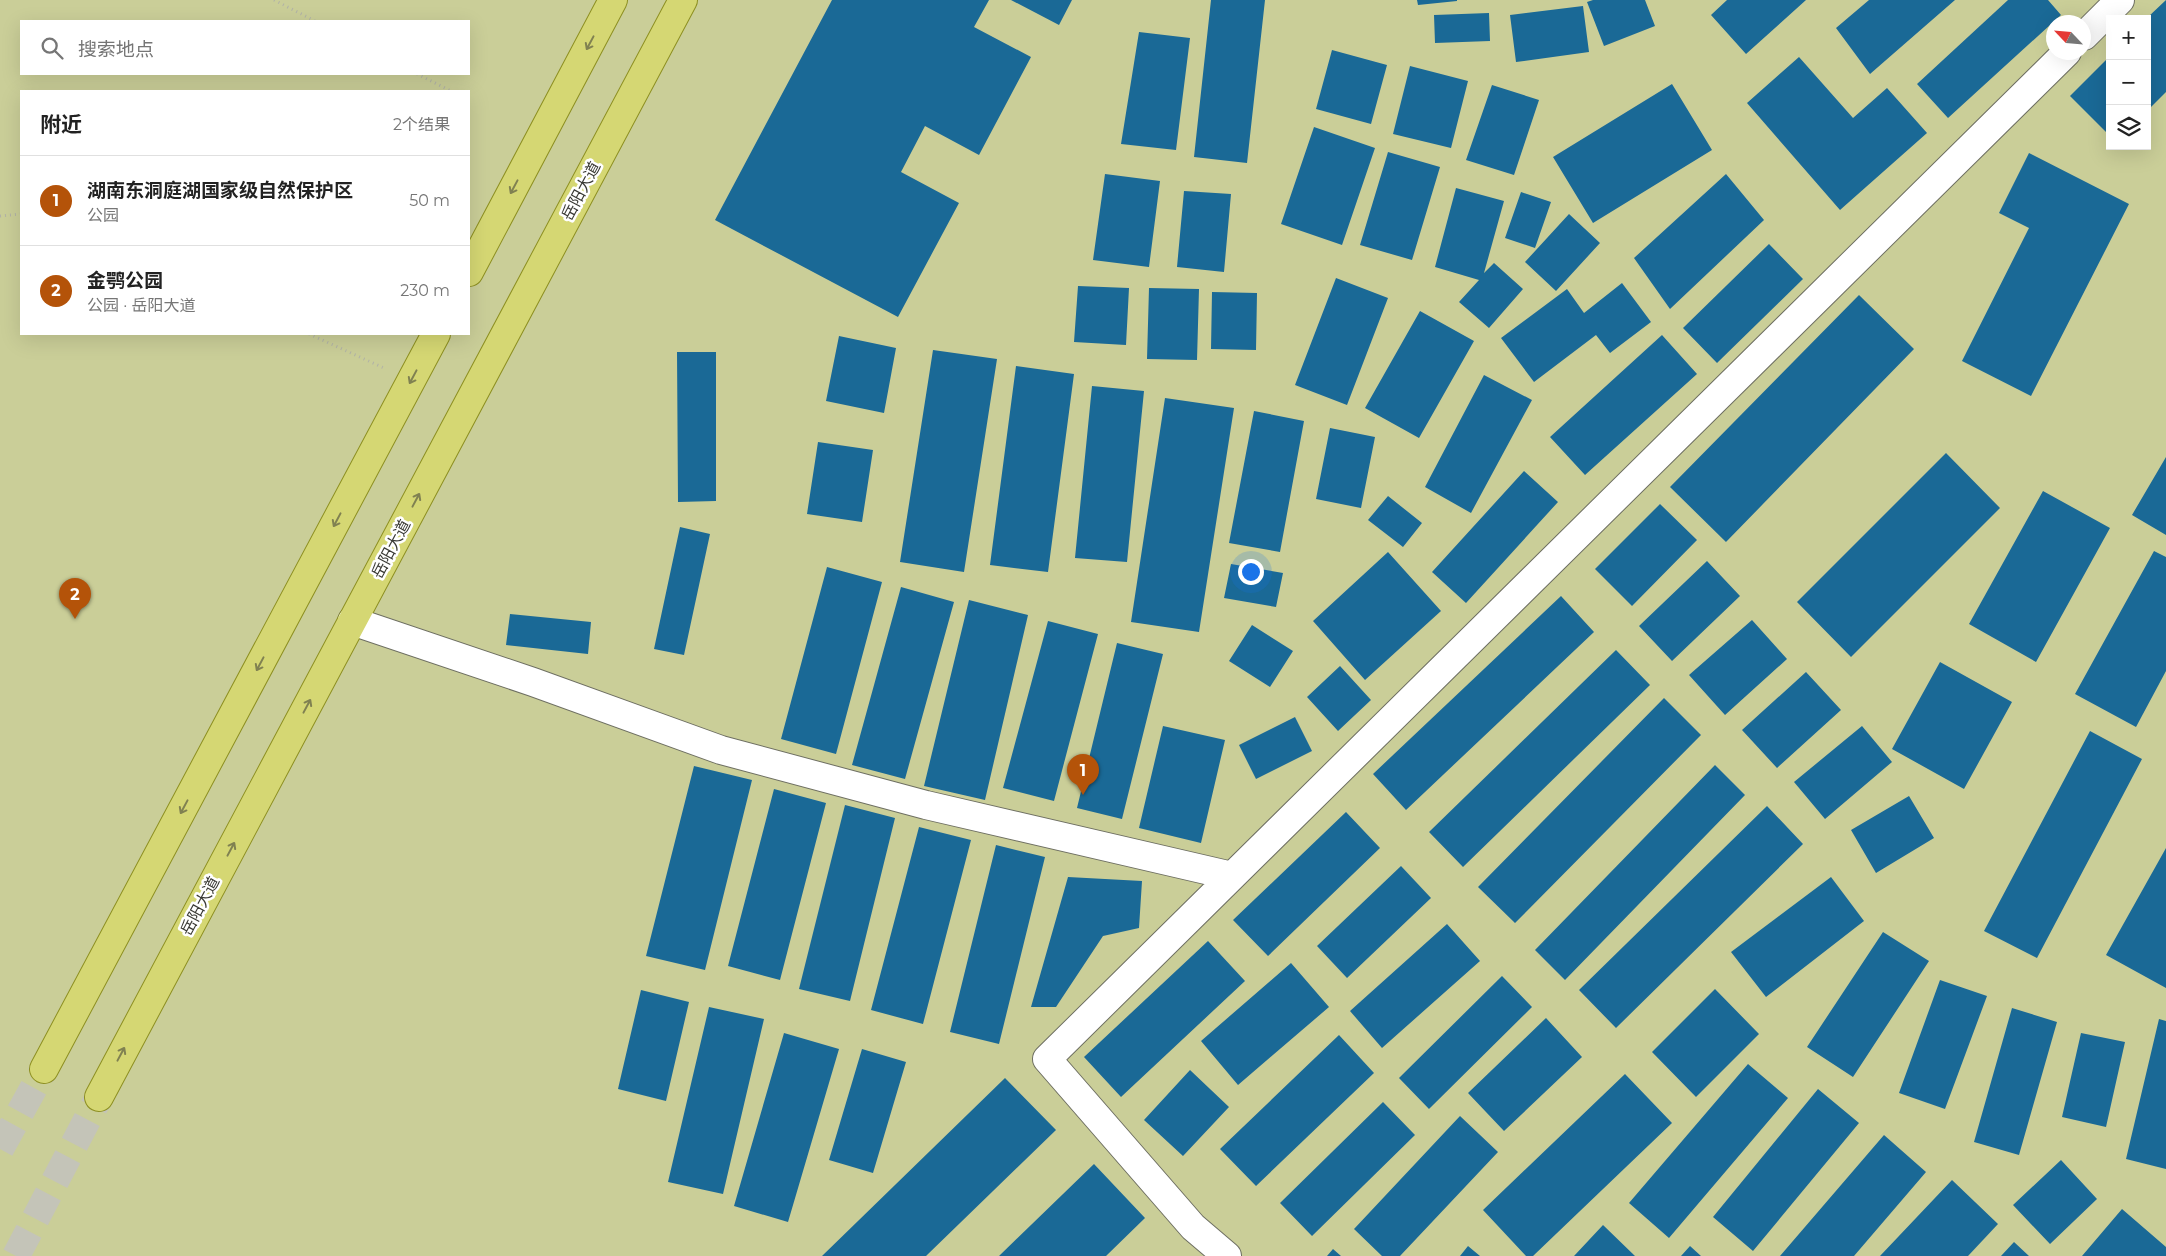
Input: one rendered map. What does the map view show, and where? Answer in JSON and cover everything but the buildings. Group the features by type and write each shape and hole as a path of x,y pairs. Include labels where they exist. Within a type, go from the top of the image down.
{"main road":[{"path":"470,270 613,0"},
{"name":"岳阳大道","path":"98,1097 683,0"},
{"path":"44,1069 435,335"}],"street":[{"path":"2091,29 2120,0"},
{"path":"1227,1256 1193,1226 1047,1059 2059,60"},
{"path":"352,621 533,682 722,750 926,805 1232,876"}],"path":[{"path":"274,0 313,20"},
{"path":"419,75 449,90"},
{"path":"0,216 20,214"},
{"path":"311,335 411,380"}],"green space":[{"path":"0,0 2166,0 2166,1256 0,1256"}],"tunnel":[{"path":"0,1149 44,1069"},
{"path":"16,1256 99,1097"}],"place":[{"name":"金鹗公园","path":"75,619"},
{"name":"湖南东洞庭湖国家级自然保护区","path":"1083,795"}]}
